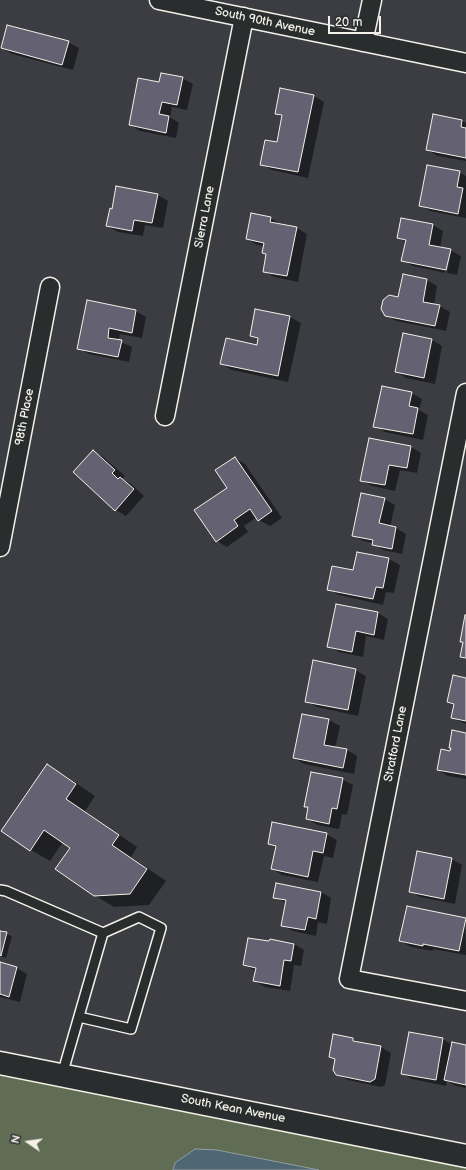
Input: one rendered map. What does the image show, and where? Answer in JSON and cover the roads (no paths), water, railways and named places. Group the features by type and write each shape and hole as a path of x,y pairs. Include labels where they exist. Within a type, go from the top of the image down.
{"street":[{"name":"South 90th Avenue","path":"159,0 466,63"},
{"path":"363,42 372,0"},
{"name":"Sierra Lane","path":"165,416 244,17"},
{"name":"98th Place","path":"0,547 50,287"},
{"name":"Stratford Lane","path":"466,393 349,979 466,1001"},
{"name":"South Kean Avenue","path":"0,1063 466,1156"}],"lane":[{"path":"0,890 6,891 103,933 139,917 162,928 132,1029 79,1016"},
{"path":"62,1075 103,933"}],"water":[{"path":"195,1149 217,1150 319,1170 173,1170 175,1163"}]}
